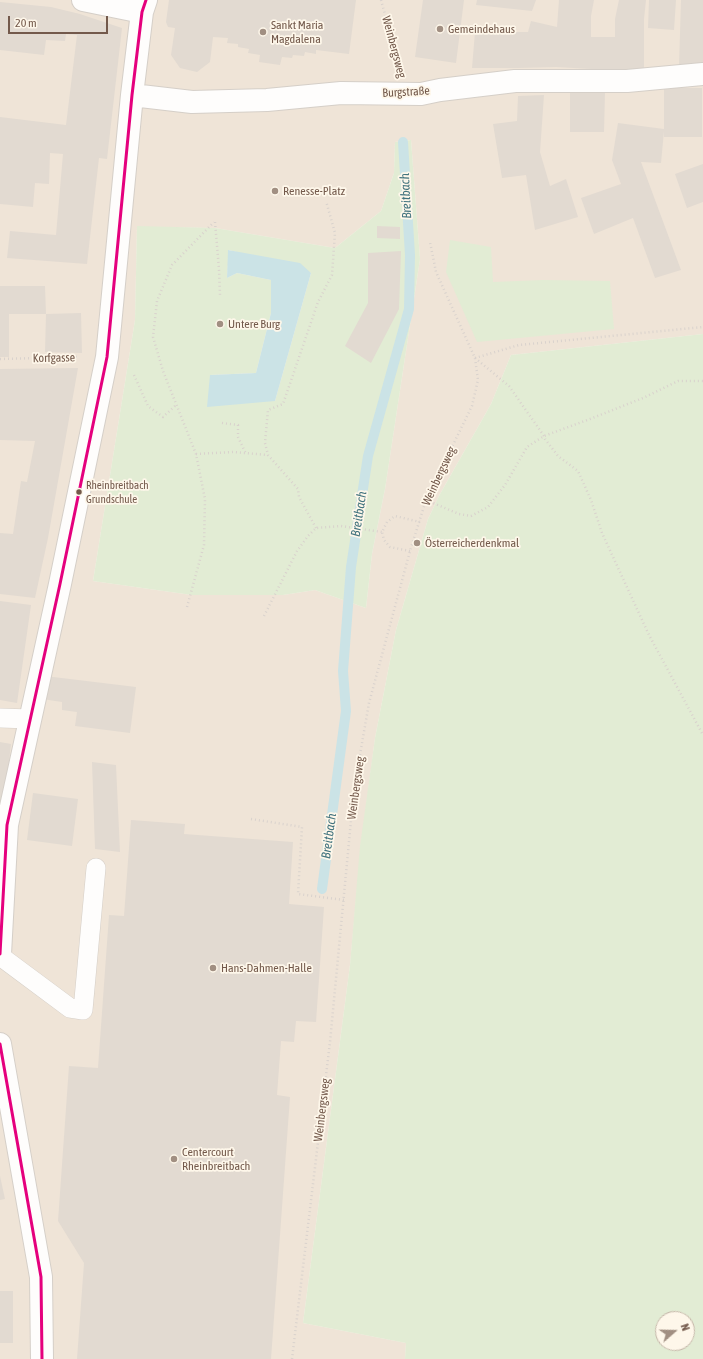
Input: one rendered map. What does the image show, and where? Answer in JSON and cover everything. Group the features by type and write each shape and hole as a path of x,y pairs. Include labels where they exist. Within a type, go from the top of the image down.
{"street":[{"path":"0,955 7,825 60,584 107,357 132,94 144,6 83,0"},
{"name":"Burgstraße","path":"132,94 192,102 266,100 341,93 421,94 440,90 515,81 627,81 703,74"},
{"path":"0,1044 41,1277 42,1359"}],"lane":[{"path":"0,718 30,719"},
{"path":"0,955 70,1008 83,1010 96,868"}],"path":[{"name":"Weinbergsweg","path":"381,0 407,93"},
{"path":"316,528 299,497 298,489 268,455 266,443 268,410 283,404 318,302 332,275 335,233 326,201"},
{"path":"187,607 204,545 204,499 196,454 163,371 153,337 158,301 172,265 214,222 220,295"},
{"name":"Weinbergsweg","path":"292,1359 330,1042 354,789 369,703 410,551 426,500 472,406 478,380 475,358 436,272 430,242"},
{"path":"475,358 519,345 703,327"},
{"name":"Korfgasse","path":"0,358 107,357"},
{"path":"475,358 509,386 544,436 544,439 558,456 578,471 591,500 602,533 649,635 703,735"},
{"path":"133,373 148,406 163,417 176,405"},
{"path":"426,500 459,514 471,516 488,507 506,485 527,447 544,436 643,398 678,381 703,381"},
{"path":"222,423 238,425 238,438 246,454"},
{"path":"196,454 233,452 268,455"},
{"path":"410,551 390,547 384,540 382,532 387,522 395,516 420,522"},
{"path":"264,616 297,551 316,528 340,526 382,532"},
{"path":"251,819 302,827 298,894 344,900"}],"shaded area":[{"path":"0,0 703,0 703,334 511,355 491,404 440,494 428,519 396,630 375,738 361,846 350,965 303,1323 406,1343 405,1359 0,1359","holes":["411,140 420,259 385,489 372,554 366,608 315,590 283,595 192,595 93,581 135,320 137,227 215,228 335,248 381,211 394,173 395,142"]}],"green space":[{"path":"411,140 420,259 385,489 372,554 366,608 315,590 283,595 192,595 93,581 135,320 137,226 215,228 335,248 381,211 394,173 395,142","holes":["229,250 311,273 275,401 210,375 256,373 271,313 271,280 237,273 227,278"]},
{"path":"450,240 491,247 493,282 543,280 610,281 614,329 477,342 446,272"},
{"path":"703,334 703,1359 405,1359 406,1343 303,1323 350,965 360,846 375,738 396,630 428,519 440,494 491,404 511,355"}],"water":[{"path":"228,250 300,263 311,273 275,401 207,407 210,375 256,373 271,313 271,280 237,273 227,278"}],"building":[{"name":"Sankt Maria Magdalena","path":"169,0 356,0 349,54 316,50 316,54 305,52 304,56 293,55 292,58 282,57 280,65 259,62 260,55 248,53 249,49 238,47 238,44 227,43 228,38 213,37 210,62 197,72 180,68 171,55 175,28 168,27 166,22"},
{"name":"Gemeindehaus","path":"423,0 464,0 456,63 415,57"},
{"path":"477,0 536,0 532,11 476,5"},
{"path":"559,0 594,0 591,16 591,37 615,37 615,19 619,0 646,0 644,19 644,69 591,69 556,67 472,68 475,32 528,32 531,21 557,27"},
{"path":"649,0 676,0 674,30 648,28"},
{"path":"681,0 703,0 703,65 679,67"},
{"path":"0,2 51,7 80,14 122,28 107,159 99,158 87,264 7,258 10,231 56,235 63,154 50,153 49,184 35,183 33,207 0,204 0,117 66,125 77,35 66,34 65,41 46,40 44,55 0,50"},
{"path":"664,88 702,88 702,137 664,137 664,131 661,163 641,162 681,270 655,278 633,218 594,234 581,198 621,184 612,160 618,123 664,129"},
{"path":"570,92 605,92 604,132 570,132"},
{"path":"544,95 540,152 550,186 566,179 578,217 535,230 526,175 502,178 493,124 517,121 518,96"},
{"path":"703,164 703,202 687,208 675,174"},
{"path":"377,226 400,227 400,239 377,238"},
{"path":"401,251 399,309 371,363 345,346 368,303 368,253"},
{"path":"0,286 45,286 46,314 9,314 9,357 0,357"},
{"path":"81,313 82,353 45,352 46,314"},
{"path":"78,368 48,538 35,598 0,594 0,533 13,534 21,481 27,482 35,441 0,440 0,369"},
{"path":"0,601 31,605 17,703 0,700"},
{"path":"45,676 136,687 130,733 75,726 77,712 62,710 62,702 42,699"},
{"path":"0,742 11,744 7,778 0,815"},
{"path":"92,762 116,765 120,852 95,849"},
{"path":"33,793 78,799 72,846 27,840"},
{"name":"Centercourt Rheinbreitbach","path":"131,820 185,824 184,834 293,842 289,904 324,907 316,1022 296,1021 294,1042 281,1041 277,1095 290,1097 271,1359 77,1359 84,1263 58,1221 69,1066 98,1068 109,915 124,916"},
{"path":"0,1176 5,1199 0,1200"},
{"path":"0,1291 13,1291 13,1343 0,1343"}],"waterway":[{"name":"Breitbach","path":"322,889 346,711 343,671 351,567 368,456 409,309 410,255 403,142"}],"transit line":[{"path":"0,954 7,825 60,584 107,357 132,95 142,12 146,0"},
{"path":"0,1044 41,1277 42,1359"}],"place":[{"name":"Gemeindehaus","path":"440,29"},
{"name":"Sankt Maria Magdalena","path":"263,32"},
{"name":"Renesse-Platz","path":"275,191"},
{"name":"Untere Burg","path":"220,324"},
{"name":"Rheinbreitbach Grundschule","path":"79,492"},
{"name":"Österreicherdenkmal","path":"417,543"},
{"name":"Hans-Dahmen-Halle","path":"213,968"},
{"name":"Centercourt Rheinbreitbach","path":"174,1159"}]}
